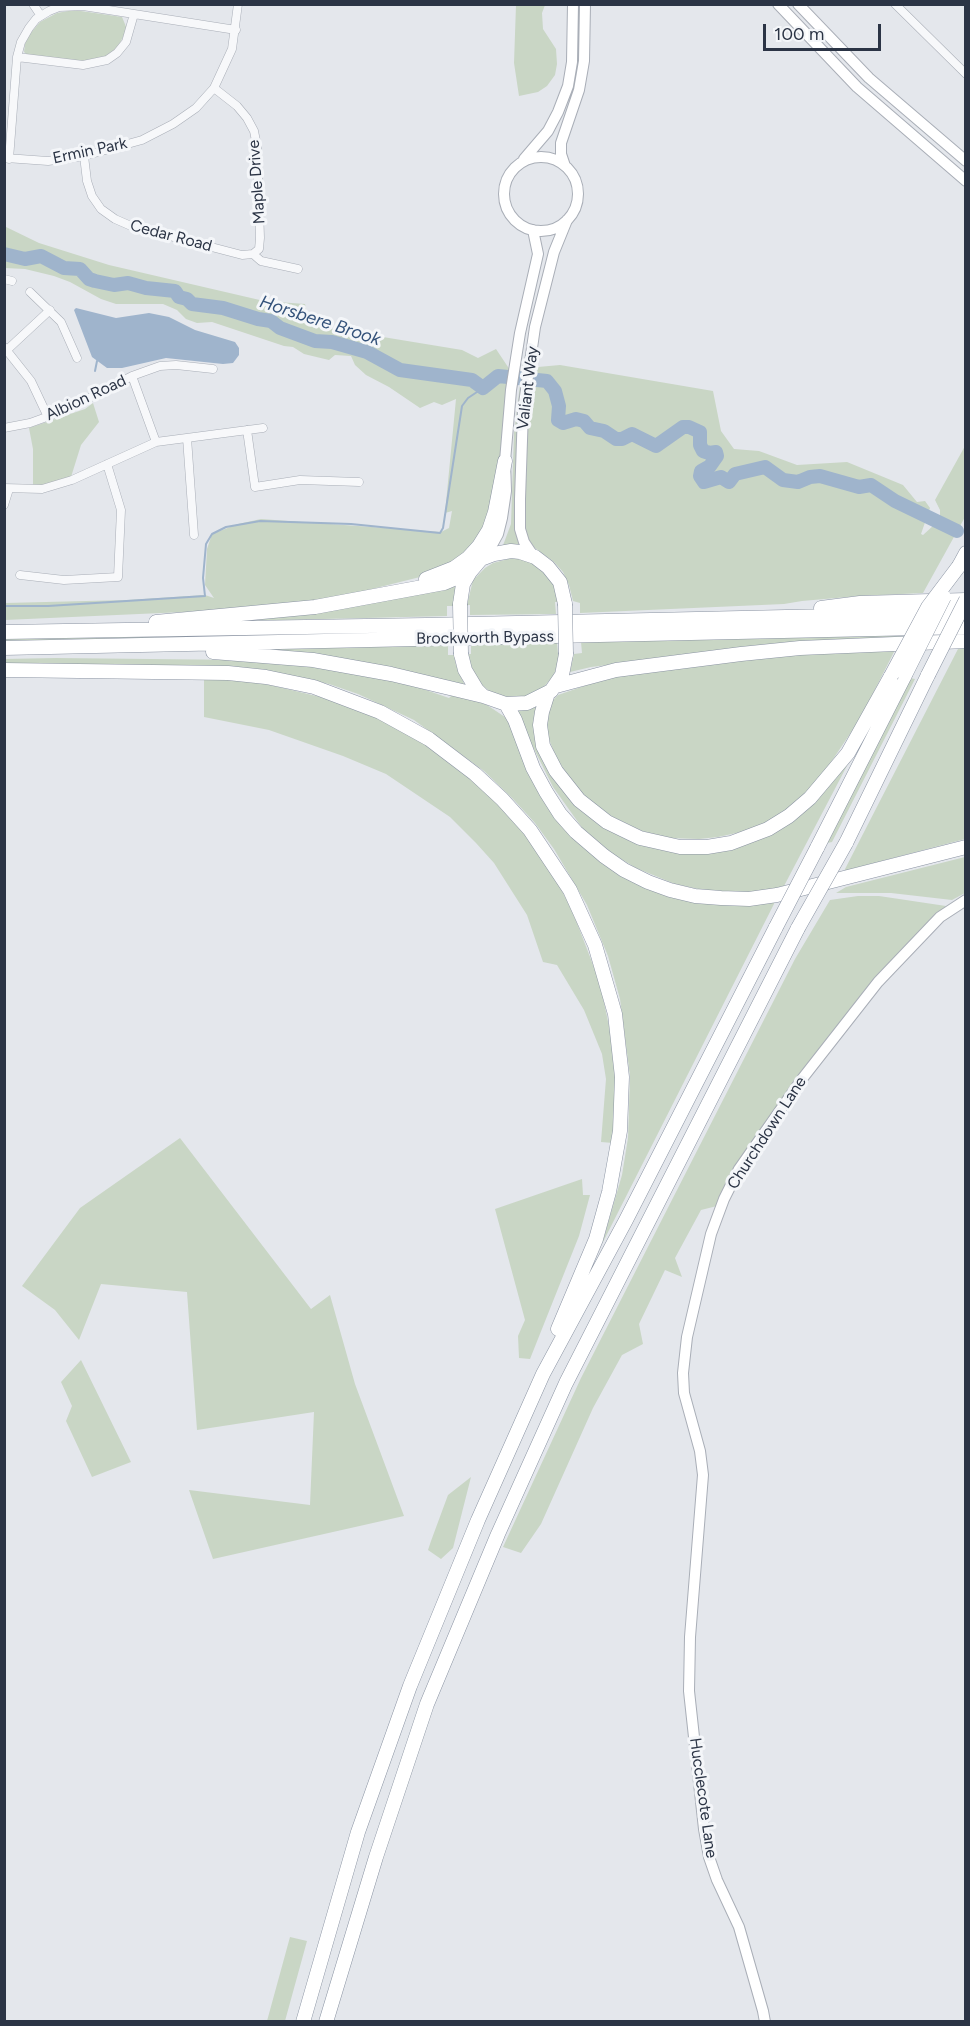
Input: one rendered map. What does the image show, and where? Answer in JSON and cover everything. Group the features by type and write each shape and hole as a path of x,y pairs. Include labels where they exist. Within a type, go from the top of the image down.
{"highway":[{"path":"379,595 436,576 454,568 468,558 489,530 505,461"},
{"path":"483,696 469,678 461,654 460,604 463,584 481,559 494,554 520,552 535,557 557,576 565,604 564,668 541,717 540,731 543,746 556,771 579,800 606,822 640,838 680,847 707,847 731,843 768,829 789,816 810,798 848,753 898,676"},
{"path":"303,2022 358,1832 410,1686 478,1520 543,1374 626,1220 817,848 898,676 966,553"},
{"path":"4,631 315,608 444,583 470,572"},
{"path":"732,618 861,603 966,600 963,620"},
{"path":"326,2022 376,1857 427,1704 498,1534 566,1383 798,928 846,843 928,675 963,620 966,606"},
{"name":"Brockworth Bypass","path":"4,631 94,632 732,618 963,620"},
{"name":"Brockworth Bypass","path":"4,648 963,620"},
{"path":"4,648 222,652 280,656 352,666 483,696 506,704 527,703 552,690 616,670 765,651 966,640"},
{"path":"4,670 228,673 273,679 329,692 380,712 445,750 502,799 540,843 574,897 602,964 616,1022 622,1095 617,1151 596,1239 552,1342 543,1374"},
{"path":"506,704 515,720 533,768 560,814 576,832 624,870 670,890 695,896 721,898 749,899 777,895 966,847"}],"street":[{"path":"33,4 41,16"},
{"name":"Ermin Park","path":"7,158 48,160 84,156 142,140 173,124 196,108 214,88 232,49 238,4"},
{"path":"520,163 531,158 555,159 573,175 578,186 578,199 567,220 551,229 533,230 521,225 512,217 505,201 506,183 511,172 548,132 568,86 572,62 573,4"},
{"path":"565,166 561,154 561,143 579,90 584,61 585,4"},
{"path":"778,4 858,87 966,181"},
{"path":"798,4 869,78 966,161"},
{"path":"895,4 964,68"},
{"path":"7,158 17,57 28,28 41,16 59,7 70,6 236,30"},
{"path":"17,57 83,65 107,60 126,42 134,14"},
{"name":"Maple Drive","path":"214,88 237,106 254,131 257,146 260,238 259,249 253,254"},
{"name":"Cedar Road","path":"84,156 87,181 92,195 101,209 115,219 131,226 242,255 253,254 261,261 298,268"},
{"name":"Valiant Way","path":"535,557 524,542 520,529 521,461 526,395 535,327 554,252 567,220"},
{"name":"Valiant Way","path":"481,559 492,546 502,518 506,491 505,461 511,390 515,362 537,268 538,254 533,230"},
{"path":"30,292 61,322 77,358"},
{"path":"48,417 31,381 6,348 50,310"},
{"name":"Albion Road","path":"4,428 66,410 132,376 160,366 176,365 213,369"},
{"name":"Albion Road","path":"132,376 156,442"},
{"path":"4,505 7,488 42,489 72,480 156,442 263,428"},
{"path":"247,430 255,487 300,480 359,482"},
{"path":"187,438 194,535"},
{"path":"20,575 64,580 118,577 121,510 107,464"},
{"name":"Churchdown Lane","path":"690,1637 703,1475 700,1451 684,1393 683,1373 687,1336 701,1269 724,1199 744,1161 802,1079 878,982 940,917 966,900"},
{"name":"Hucclecote Lane","path":"690,1637 689,1691 709,1857 739,1928 765,2022"}],"green space":[{"path":"516,5 545,5 542,13 543,29 556,49 557,64 555,75 547,86 538,92 519,96 514,63"},
{"path":"74,10 122,17 127,29 118,47 108,56 83,62 30,57 24,52 29,35 40,22 57,13"},
{"path":"4,226 39,243 109,265 264,301 305,304 308,318 316,326 462,350 478,358 496,349 510,370 506,422 494,502 475,546 460,559 420,577 344,596 313,601 206,611 5,620 5,603 127,600 205,595 214,598 205,585 207,549 212,534 238,524 261,519 441,532 449,528 452,511 445,513 456,399 442,405 434,402 420,408 366,375 355,365 351,356 335,355 329,360 304,354 293,347 212,322 197,323 186,319 177,310 163,304 116,304 54,276 25,269 5,268"},
{"path":"527,354 521,547 502,548 511,524 514,433 523,361"},
{"path":"560,365 713,391 721,431 734,449 759,451 797,465 847,462 903,485 917,502 925,501 930,508 921,534 923,535 934,525 942,526 944,522 940,519 940,510 935,500 965,446 965,517 923,593 859,596 784,604 580,613 580,603 573,601 563,572 529,541 525,520 531,389 534,389 538,367"},
{"path":"93,403 99,422 81,445 71,477 42,486 33,486 33,449 29,428 85,409"},
{"path":"512,558 531,561 543,569 556,584 560,602 555,602 556,614 470,615 470,605 467,605 473,580 493,563"},
{"path":"458,584 454,606 447,606 447,616 241,621"},
{"path":"447,630 448,632 5,641 4,638"},
{"path":"903,635 903,637 801,642 591,667 570,672 574,654 582,653 581,642"},
{"path":"557,643 560,655 554,675 542,689 532,695 512,698 493,694 477,681 470,668 471,644"},
{"path":"448,644 448,655 454,655 465,686 256,650 265,648"},
{"path":"896,648 860,719 823,774 779,816 750,830 718,837 668,838 642,831 613,817 594,804 576,787 557,759 548,737 547,723 544,721 551,702 558,695 613,676 750,658"},
{"path":"965,648 965,839 844,871 958,649"},
{"path":"4,659 245,660 315,666 371,676 449,698 454,693 487,705 508,719 561,822 579,843 601,860 705,903 733,905 775,902 602,1244 622,1175 628,1138 630,1076 620,999 608,956 587,905 554,849 513,799 484,771 414,720 358,694 329,684 240,668 5,664"},
{"path":"910,678 915,679 832,842 827,843"},
{"path":"204,679 238,680 270,685 329,699 384,720 436,751 484,789 520,827 550,868 572,910 600,983 615,1055 617,1088 613,1143 601,1142 606,1079 602,1054 584,1010 557,965 543,962 527,915 494,863 450,817 386,774 269,730 204,717"},
{"path":"536,707 536,724 576,802 661,848 754,839 850,760 784,886 761,892 733,893 703,890 675,884 636,868 613,854 583,829 553,787 530,745 518,711"},
{"path":"965,857 965,893 952,900 891,893 836,893 846,887"},
{"path":"879,896 946,906 895,958 717,1206 701,1210 675,1258 682,1277 665,1270 639,1324 643,1344 622,1355 593,1408 541,1524 521,1553 503,1547 581,1378 795,959 830,900"},
{"path":"180,1138 311,1309 330,1295 355,1384 404,1516 213,1559 189,1490 310,1505 314,1412 197,1430 187,1292 101,1284 79,1340 55,1310 22,1286 80,1208"},
{"path":"582,1179 583,1195 590,1195 579,1236 530,1359 519,1358 518,1336 525,1320 495,1209"},
{"path":"81,1360 131,1462 92,1477 66,1421 72,1406 61,1382"},
{"path":"471,1477 453,1548 441,1559 428,1550 431,1541 448,1495"},
{"path":"290,1937 307,1941 285,2021 267,2021"}],"water":[{"path":"76,308 116,318 149,313 169,317 195,330 235,342 239,348 239,355 233,363 223,364 166,358 122,368 107,368 92,357 74,310"}],"waterway":[{"name":"Horsbere Brook","path":"4,254 25,259 41,256 64,268 80,269 89,279 95,281 114,285 128,283 146,288 175,291 179,297 187,299 192,304 223,308 271,321 280,328 315,341 332,342 367,352 400,370 472,380 483,388 498,376 547,381 555,391 559,406 558,420 563,423 576,419 616,439 632,434 656,446 683,427 700,432 700,445 703,451 716,452 717,456 710,466 701,471 700,476 704,482 721,477 729,482 735,474 765,467 783,480 798,482 820,476 859,487 871,485 895,501 957,531"},
{"path":"95,371 97,361"},
{"path":"4,606 48,606 205,596 203,578 206,544 212,534 226,527 260,521 351,524 440,533 443,528 462,406 468,398 483,388"}]}
